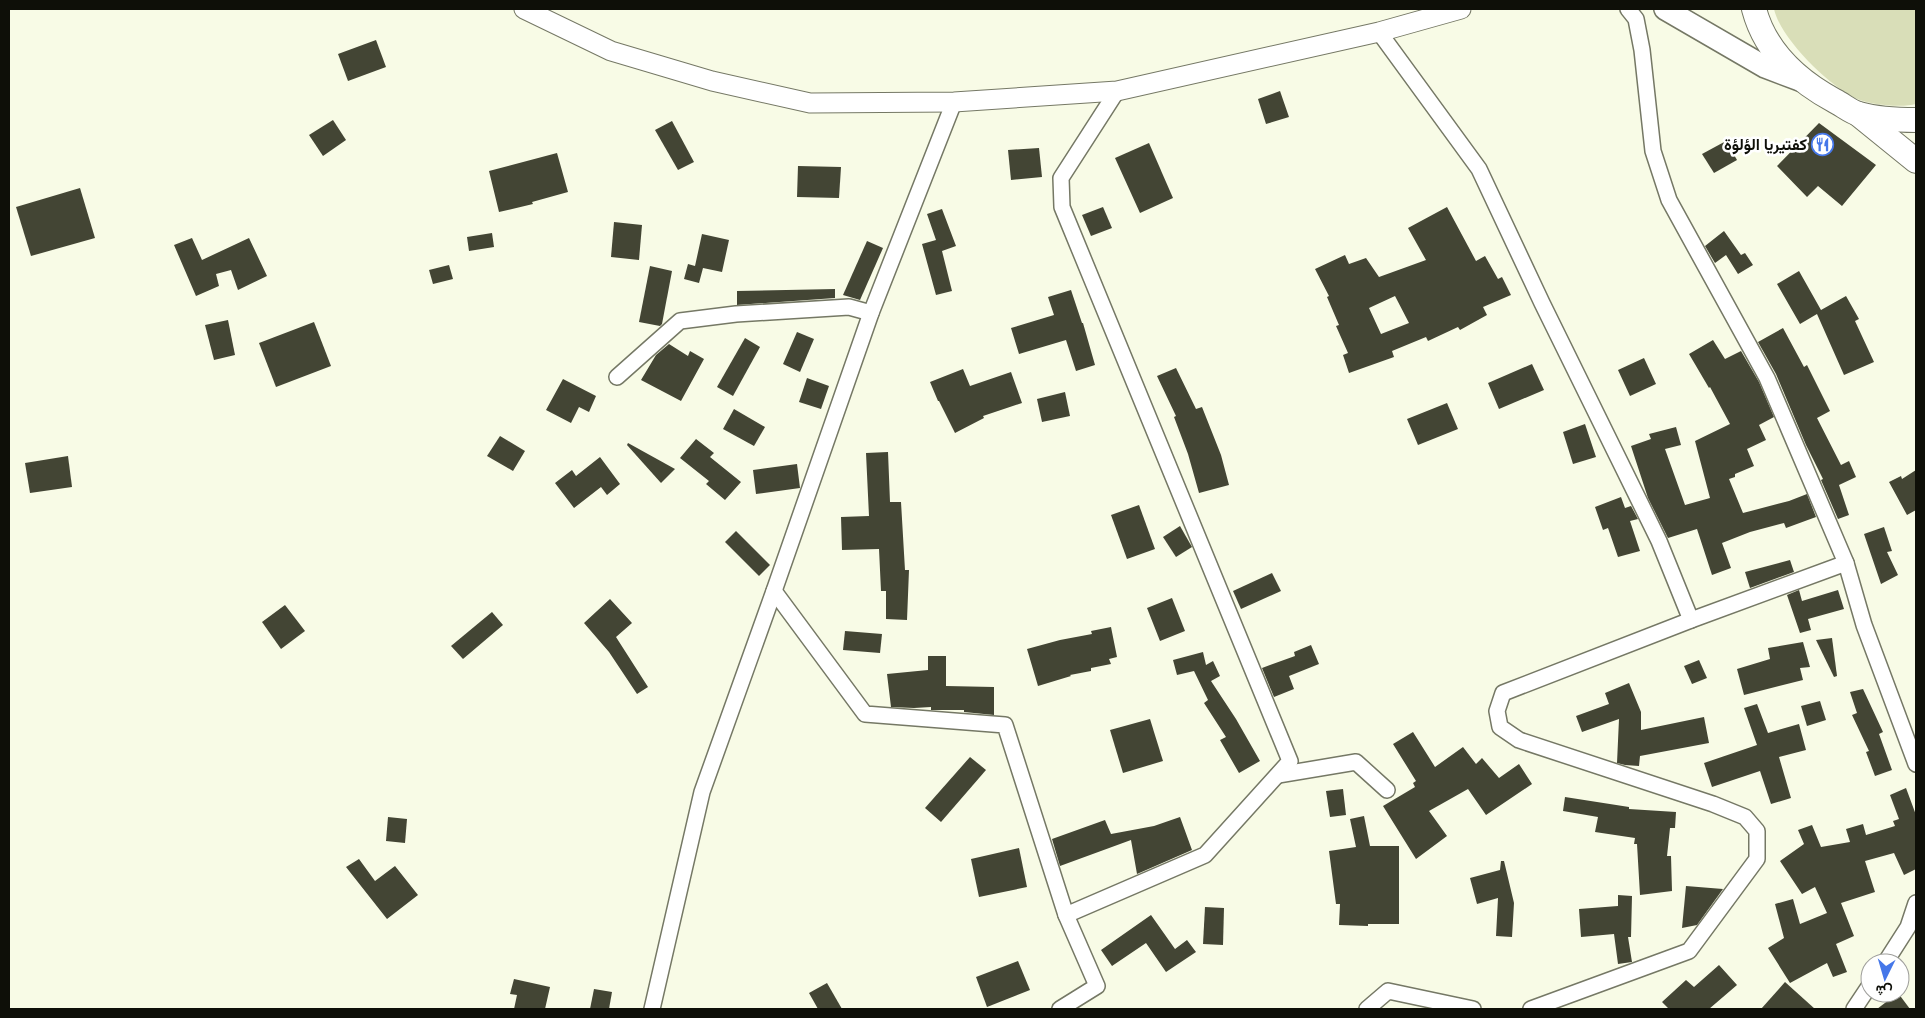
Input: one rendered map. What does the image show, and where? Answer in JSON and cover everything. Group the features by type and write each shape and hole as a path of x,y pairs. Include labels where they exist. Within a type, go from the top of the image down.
{"main road":[{"path":"1665,9 1765,67 1802,81 1858,114 1916,161"},
{"path":"1754,9 1765,39 1782,61 1802,81"},
{"path":"1858,114 1898,120 1916,120"}],"street":[{"path":"524,9 611,51 712,81 810,103 954,102 1117,91 1379,32 1461,9"},
{"path":"1628,9 1636,19 1642,50 1653,151 1669,200 1767,378 1846,563 1864,625 1916,764"},
{"path":"1379,32 1479,169 1659,541 1691,620"},
{"path":"1066,915 1204,855 1290,762 1062,207 1061,178 1117,91"},
{"path":"652,1009 702,792 871,313 954,102"},
{"path":"617,377 680,321 736,314 849,307 871,313"},
{"path":"1531,1009 1689,951 1757,858 1757,831 1745,817 1712,804 1519,740 1500,727 1497,711 1503,693 1691,620 1846,563"},
{"path":"774,591 865,714 1005,725 1066,915 1097,986 1060,1009"},
{"path":"1278,775 1356,762 1387,790"},
{"path":"1892,953 1912,927 1916,903"},
{"path":"1367,1009 1388,991 1473,1009"}],"green space":[{"path":"1774,9 1916,9 1916,104 1894,106 1877,104 1855,98 1844,92 1820,72 1795,47 1778,21"}],"building":[{"path":"376,40 386,67 348,81 338,54"},
{"path":"1280,91 1289,117 1266,124 1258,99"},
{"path":"333,120 346,140 323,156 309,135"},
{"path":"672,121 694,162 678,170 655,130"},
{"name":"كفتيريا الؤلؤة","path":"1819,123 1876,165 1842,206 1818,186 1807,197 1777,166"},
{"path":"1726,141 1737,160 1714,173 1702,154"},
{"path":"1149,143 1173,198 1140,213 1115,158"},
{"path":"1039,148 1042,177 1011,180 1008,150"},
{"path":"557,153 568,192 532,202 533,204 499,212 489,171"},
{"path":"798,166 841,167 839,198 797,197"},
{"path":"80,188 95,238 31,256 16,207"},
{"path":"1103,207 1112,228 1091,236 1082,215"},
{"path":"1447,207 1476,261 1485,256 1498,279 1502,277 1511,295 1483,307 1487,315 1460,330 1458,327 1428,341 1426,337 1392,351 1394,357 1349,373 1343,355 1348,353 1336,326 1339,325 1327,297 1329,296 1315,269 1345,255 1349,264 1366,258 1379,277 1426,260 1408,228","holes":["1395,296 1409,323 1381,334 1369,308"]},
{"path":"942,209 956,246 942,251 952,291 936,295 922,244 936,240 927,214"},
{"path":"614,222 642,225 639,260 611,257"},
{"path":"1724,231 1741,255 1745,253 1753,265 1738,274 1726,255 1715,263 1705,246"},
{"path":"492,233 494,247 469,251 467,237"},
{"path":"702,234 729,240 722,272 703,268 699,283 684,279 688,264 695,266"},
{"path":"192,238 202,260 249,238 267,276 238,290 231,270 216,274 219,286 196,296 174,245"},
{"path":"867,241 883,248 860,300 843,295"},
{"path":"449,265 453,279 433,284 429,270"},
{"path":"650,266 672,271 662,324 660,326 639,322"},
{"path":"1799,271 1821,310 1846,296 1859,319 1855,321 1874,362 1844,375 1817,314 1800,324 1777,284"},
{"path":"835,289 835,298 737,305 737,291"},
{"path":"1071,290 1095,365 1076,371 1066,340 1019,354 1011,328 1054,315 1048,297"},
{"path":"228,320 235,355 214,360 205,325"},
{"path":"314,322 331,366 276,387 259,343"},
{"path":"1783,328 1804,367 1807,365 1830,411 1817,418 1841,465 1849,461 1856,477 1839,485 1849,515 1838,519 1821,480 1823,479 1806,445 1776,374 1758,342"},
{"path":"797,332 814,339 800,372 783,364"},
{"path":"745,338 760,347 733,396 717,387"},
{"path":"1713,340 1725,359 1741,351 1759,382 1774,417 1759,425 1766,440 1747,449 1754,466 1735,474 1735,477 1729,479 1743,513 1789,501 1807,494 1816,517 1786,528 1784,523 1750,532 1722,543 1731,568 1712,575 1697,529 1668,538 1648,498 1631,446 1651,439 1649,434 1676,427 1681,445 1665,449 1685,505 1710,498 1695,441 1730,424 1689,354"},
{"path":"669,344 688,356 690,351 704,359 681,401 641,380 656,355"},
{"path":"1644,358 1656,384 1630,396 1618,370"},
{"path":"1532,364 1544,390 1499,409 1488,383"},
{"path":"1176,368 1196,409 1202,407 1221,455 1229,485 1199,493 1188,454 1174,417 1176,416 1157,376"},
{"path":"963,369 970,386 1011,372 1022,403 983,416 984,418 955,433 930,382"},
{"path":"807,378 829,386 821,409 799,402"},
{"path":"563,379 596,396 589,412 579,407 571,423 546,410"},
{"path":"1065,392 1070,416 1042,422 1037,399"},
{"path":"1447,403 1458,429 1418,445 1407,419"},
{"path":"734,409 765,427 754,446 723,429"},
{"path":"1585,424 1596,457 1573,464 1563,432"},
{"path":"500,436 525,451 513,471 487,456"},
{"path":"696,439 714,453 710,457 741,482 725,500 706,484 709,481 680,458"},
{"path":"628,443 675,469 661,483 627,445"},
{"path":"888,452 890,502 901,502 905,570 909,570 907,620 886,619 886,591 881,591 879,549 842,550 841,517 869,516 866,453"},
{"path":"68,456 72,487 30,493 25,463"},
{"path":"600,457 620,484 607,495 601,487 574,508 555,483 572,470 576,476"},
{"path":"797,464 800,488 756,494 753,470"},
{"path":"1916,470 1916,510 1907,515 1889,482 1901,476 1902,479"},
{"path":"1621,497 1625,508 1631,506 1638,519 1630,521 1640,551 1618,557 1608,528 1603,530 1595,507"},
{"path":"1139,505 1155,549 1127,559 1111,515"},
{"path":"1180,526 1192,547 1176,557 1163,537"},
{"path":"1884,527 1892,551 1887,552 1898,575 1881,584 1864,534"},
{"path":"736,531 770,565 759,576 725,542"},
{"path":"1790,560 1794,572 1750,588 1745,572"},
{"path":"1272,573 1281,591 1241,609 1233,591"},
{"path":"1799,590 1802,601 1838,590 1844,609 1808,619 1811,630 1800,633 1787,595"},
{"path":"1172,598 1185,631 1160,641 1147,608"},
{"path":"610,599 632,623 616,637 648,687 637,694 609,652 584,623"},
{"path":"285,605 305,631 281,649 262,622"},
{"path":"492,612 503,625 463,659 451,646"},
{"path":"1111,627 1117,657 1109,659 1111,664 1091,668 1091,671 1070,675 1038,686 1027,649 1092,634 1091,631"},
{"path":"845,631 882,634 880,653 843,650"},
{"path":"1832,638 1837,676 1834,677 1816,640"},
{"path":"1803,642 1810,667 1800,668 1803,680 1744,695 1737,669 1770,659 1768,648"},
{"path":"1311,645 1319,664 1289,676 1294,689 1274,697 1262,668 1295,656 1294,652"},
{"path":"1203,652 1206,665 1213,661 1220,676 1211,681 1260,761 1239,773 1220,740 1226,737 1204,703 1208,700 1194,671 1177,675 1173,660"},
{"path":"928,656 946,656 946,686 994,687 994,715 964,712 964,710 931,710 931,707 891,707 887,674 928,670"},
{"path":"1699,660 1707,678 1692,684 1684,666"},
{"path":"1629,683 1641,712 1641,730 1704,717 1709,743 1640,756 1639,766 1617,763 1619,719 1582,732 1576,716 1609,704 1605,693"},
{"path":"1863,689 1883,732 1879,734 1892,770 1875,776 1866,752 1869,751 1852,715 1857,713 1850,692"},
{"path":"1820,701 1826,720 1807,726 1801,706"},
{"path":"1757,704 1768,733 1799,724 1806,750 1779,757 1791,798 1771,804 1760,771 1712,787 1704,763 1757,745 1744,708"},
{"path":"1150,719 1163,761 1123,773 1110,730"},
{"path":"1413,732 1435,767 1463,747 1476,764 1482,758 1499,778 1519,764 1532,784 1486,815 1468,789 1429,811 1447,836 1416,859 1383,806 1415,787 1413,783 1416,781 1393,744"},
{"path":"970,757 986,770 941,822 925,808"},
{"path":"1906,788 1916,815 1916,869 1904,875 1894,853 1865,861 1875,892 1841,903 1854,936 1836,944 1847,972 1833,977 1827,963 1790,983 1768,948 1784,938 1775,904 1793,899 1800,924 1827,913 1815,887 1802,894 1780,861 1804,844 1798,830 1812,825 1821,847 1850,842 1846,829 1863,824 1866,835 1895,826 1893,821 1899,819 1890,795"},
{"path":"1343,789 1346,815 1330,817 1326,791"},
{"path":"1565,797 1629,807 1629,809 1676,812 1675,828 1670,828 1667,856 1671,856 1672,891 1640,895 1637,844 1634,844 1635,838 1595,832 1598,817 1563,811"},
{"path":"1364,816 1370,846 1399,846 1399,924 1339,925 1340,904 1336,904 1329,851 1356,847 1350,819"},
{"path":"388,817 407,819 405,843 386,841"},
{"path":"1180,817 1192,850 1137,874 1131,840 1060,866 1052,839 1105,820 1111,834 1154,826"},
{"path":"1019,848 1027,887 979,897 971,859"},
{"path":"359,859 375,881 395,866 418,895 387,919 346,867"},
{"path":"1501,861 1504,861 1514,903 1512,937 1496,936 1498,898 1477,904 1470,878 1500,870"},
{"path":"1686,886 1723,889 1697,925 1682,928"},
{"path":"1618,895 1632,896 1631,937 1628,937 1632,962 1618,964 1614,934 1581,937 1579,909 1618,906"},
{"path":"1205,907 1224,908 1223,945 1203,944"},
{"path":"1151,915 1175,949 1187,940 1196,952 1166,972 1146,943 1112,966 1101,950"},
{"path":"1018,961 1030,990 987,1007 976,977"},
{"path":"1719,965 1737,985 1709,1009 1669,1009 1662,1002 1686,980 1694,987"},
{"path":"514,979 550,987 545,1009 514,1009 517,995 510,994"},
{"path":"1785,982 1815,1009 1761,1009"},
{"path":"827,983 842,1009 818,1009 809,993"},
{"path":"594,989 612,992 609,1009 590,1009"},
{"path":"1885,1003 1906,1003 1910,1009 1877,1009"}],"place":[{"name":"كفتيريا الؤلؤة","path":"1823,144"}]}
